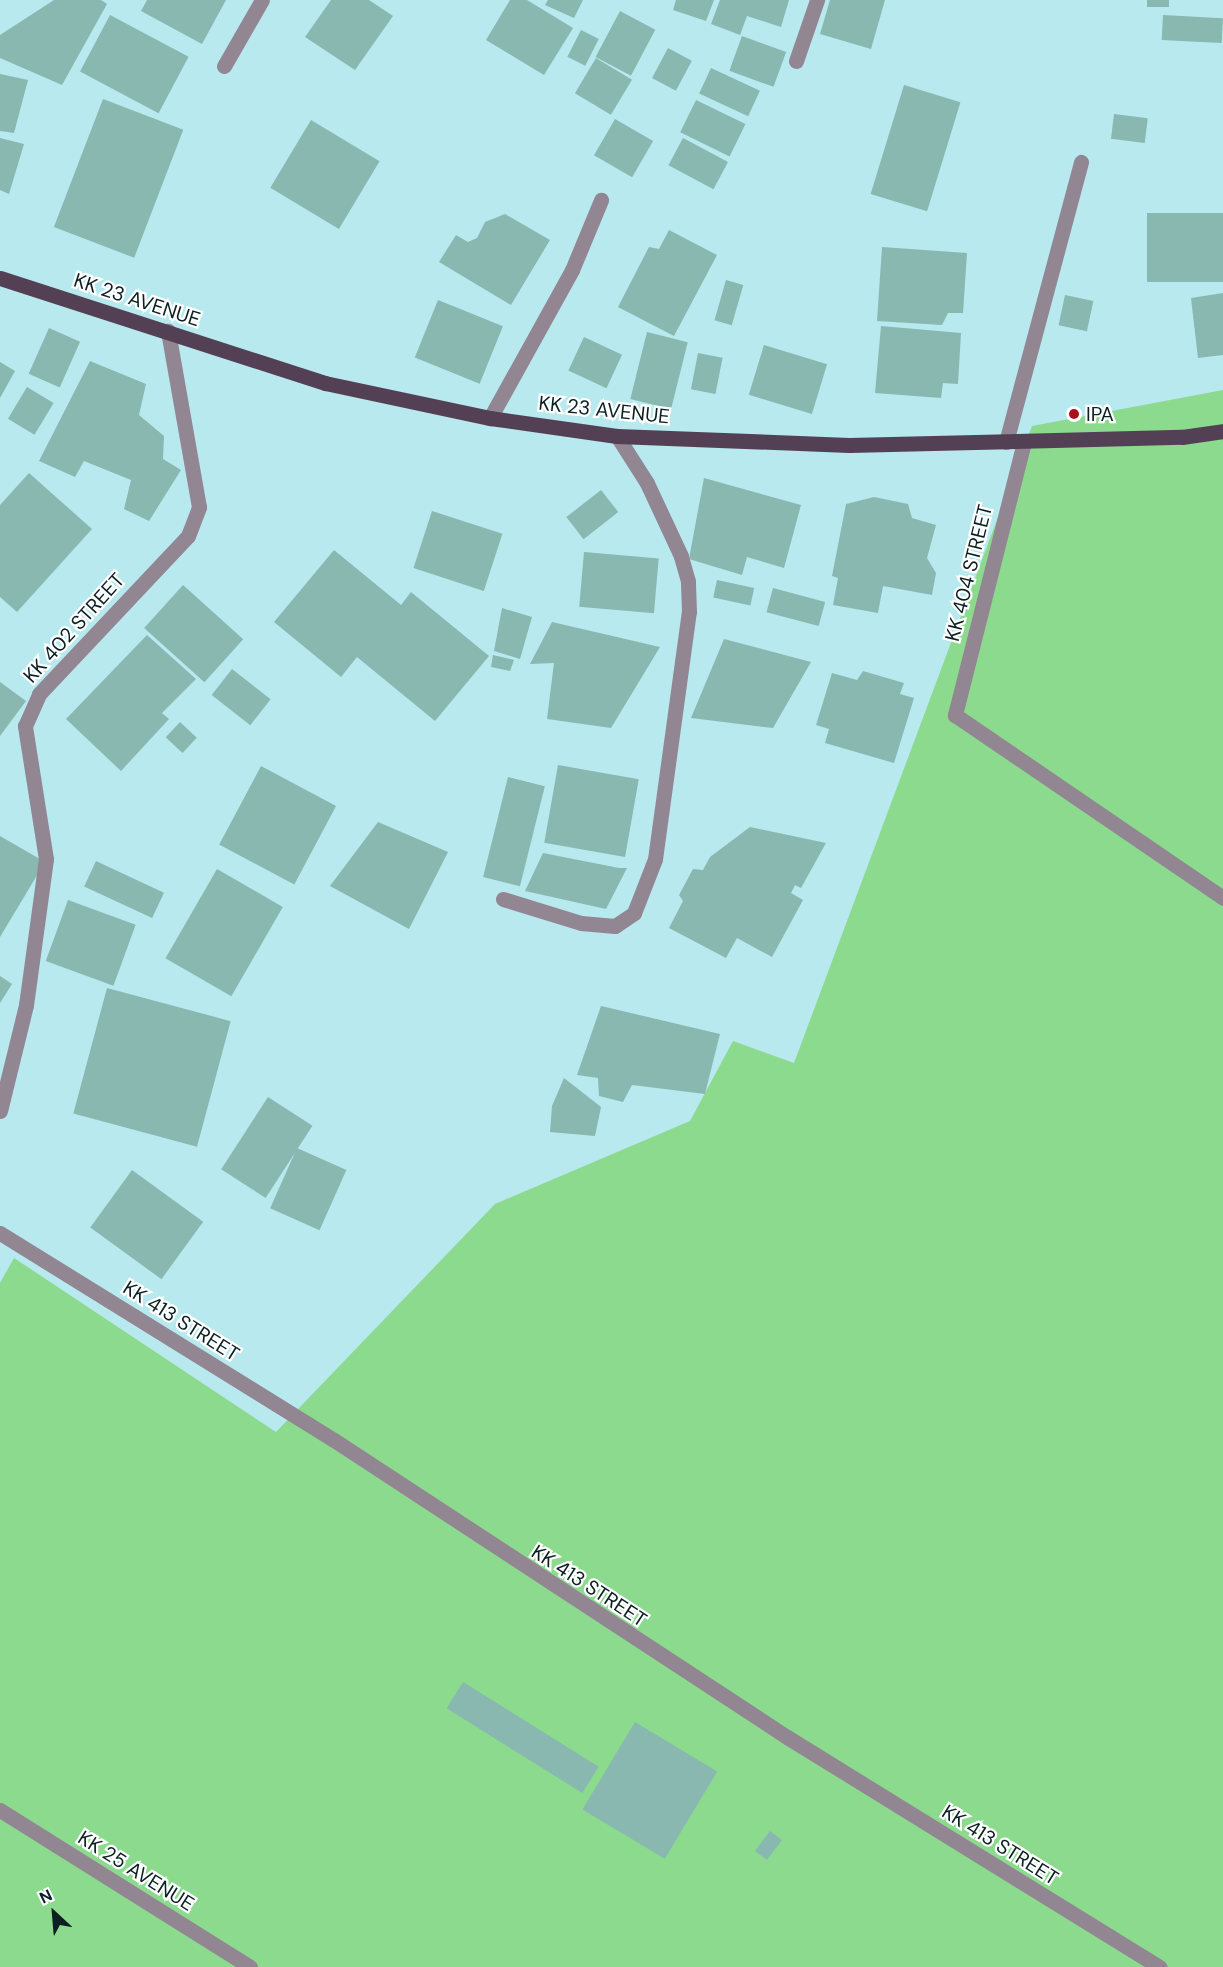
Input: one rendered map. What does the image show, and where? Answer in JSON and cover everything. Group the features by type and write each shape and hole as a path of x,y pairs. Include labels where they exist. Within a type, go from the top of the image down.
{"main road":[{"name":"KK 23 AVENUE","path":"0,278 325,383 490,418 617,436 849,445 1182,437 1223,431"}],"street":[{"path":"224,66 262,0"},
{"path":"796,61 817,0"},
{"path":"1006,442 1081,162"},
{"path":"490,418 572,270 601,200"},
{"name":"KK 402 STREET","path":"0,1111 26,1005 46,859 25,726 39,694 188,536 200,507 168,331"},
{"path":"503,899 581,923 615,926 634,913 655,859 689,612 688,581 681,556 647,483 617,436"},
{"name":"KK 404 STREET","path":"1024,442 955,715 1223,898"},
{"name":"KK 413 STREET","path":"0,1233 334,1440 787,1737 1160,1967"},
{"name":"KK 25 AVENUE","path":"0,1810 250,1967"}],"green space":[{"path":"1223,390 1223,1967 0,1967 0,1283 14,1258 276,1432 495,1204 690,1121 733,1041 794,1063 1032,426"}],"building":[{"path":"54,0 101,0 107,4 62,85 0,58 0,35"},
{"path":"147,0 226,0 202,44 141,11"},
{"path":"331,0 369,0 393,16 355,70 305,37"},
{"path":"510,0 527,0 573,28 544,75 486,40"},
{"path":"548,0 583,0 574,18 545,5"},
{"path":"676,0 714,0 706,21 673,10"},
{"path":"720,0 789,0 781,27 747,16 740,35 711,24"},
{"path":"830,0 885,0 871,49 820,34"},
{"path":"1147,0 1169,0 1169,7 1147,7"},
{"path":"620,11 655,30 631,76 596,57"},
{"path":"110,15 189,57 159,113 80,72"},
{"path":"1163,15 1223,18 1222,43 1162,40"},
{"path":"581,30 599,39 585,66 567,57"},
{"path":"742,36 786,52 774,87 729,71"},
{"path":"668,48 692,61 676,91 652,78"},
{"path":"596,58 632,80 611,115 575,93"},
{"path":"711,68 760,91 748,116 699,93"},
{"path":"0,74 28,80 14,133 0,131"},
{"path":"904,85 960,102 927,211 871,194"},
{"path":"103,99 183,130 134,258 54,227"},
{"path":"696,100 745,124 730,156 680,132"},
{"path":"1114,114 1148,118 1145,143 1111,139"},
{"path":"615,119 653,141 632,177 594,155"},
{"path":"311,120 380,161 339,229 270,188"},
{"path":"0,138 24,144 9,194 0,190"},
{"path":"683,138 728,162 713,189 668,165"},
{"path":"1147,213 1223,213 1223,282 1147,282"},
{"path":"505,214 550,240 511,305 439,262 456,235 468,242 477,238 485,222"},
{"path":"669,230 717,255 674,336 618,307 649,247 659,249"},
{"path":"882,247 967,253 963,313 948,313 942,325 877,321"},
{"path":"726,280 743,285 732,325 714,320"},
{"path":"1223,293 1223,355 1198,358 1191,298"},
{"path":"1065,295 1093,301 1087,331 1059,325"},
{"path":"438,300 503,326 480,384 415,357"},
{"path":"881,326 961,333 958,384 943,383 941,398 875,393"},
{"path":"49,328 80,342 60,388 29,374"},
{"path":"647,332 688,342 671,409 630,399"},
{"path":"584,337 622,355 606,388 568,371"},
{"path":"764,345 827,364 812,414 749,395"},
{"path":"698,353 723,358 715,394 691,389"},
{"path":"90,361 146,384 139,415 164,436 163,459 181,470 149,521 124,509 131,480 84,461 75,477 39,461"},
{"path":"0,362 15,371 0,398"},
{"path":"27,387 54,403 35,435 8,419"},
{"path":"29,473 92,529 17,612 0,597 0,505"},
{"path":"704,478 801,505 784,568 747,557 742,575 689,559"},
{"path":"601,490 618,512 584,539 566,517"},
{"path":"874,497 908,504 912,518 936,525 927,558 936,573 932,595 883,586 878,613 833,605 838,578 832,576 846,504"},
{"path":"432,511 502,534 484,591 413,568"},
{"path":"334,550 401,605 411,592 489,656 435,721 357,657 341,677 274,622"},
{"path":"584,552 659,559 654,613 579,607"},
{"path":"717,580 754,588 750,606 713,598"},
{"path":"183,585 243,639 204,682 144,628"},
{"path":"773,588 825,602 819,626 767,612"},
{"path":"502,608 532,617 520,659 494,651"},
{"path":"552,622 660,647 611,728 547,719 554,663 530,664"},
{"path":"147,635 196,679 162,713 169,719 121,771 66,719"},
{"path":"724,639 811,662 773,728 691,718"},
{"path":"493,655 514,660 510,671 491,667"},
{"path":"232,669 271,699 250,725 212,695"},
{"path":"863,671 904,683 900,694 914,698 894,763 825,743 829,729 816,725 832,673 857,680"},
{"path":"0,682 26,701 0,736"},
{"path":"180,722 197,738 182,753 166,737"},
{"path":"558,765 639,779 625,857 544,843"},
{"path":"261,766 336,806 294,884 219,845"},
{"path":"508,777 545,786 520,886 483,877"},
{"path":"378,822 448,852 409,929 330,886"},
{"path":"750,827 826,843 801,888 795,885 791,893 803,900 772,957 737,938 726,958 669,928 683,901 679,895 693,869 703,870 710,857"},
{"path":"0,836 45,862 0,937"},
{"path":"543,853 627,868 606,909 525,891"},
{"path":"96,861 164,893 152,918 84,886"},
{"path":"217,869 283,907 231,996 166,958"},
{"path":"68,900 136,925 113,986 46,961"},
{"path":"0,976 12,984 0,1003"},
{"path":"107,988 231,1021 197,1147 73,1114"},
{"path":"601,1006 720,1034 705,1094 632,1085 623,1102 599,1096 598,1078 577,1075"},
{"path":"564,1078 601,1107 595,1136 550,1132 552,1106"},
{"path":"268,1097 312,1126 266,1198 221,1169"},
{"path":"297,1148 346,1170 319,1230 270,1208"},
{"path":"132,1170 203,1222 161,1279 90,1227"},
{"path":"463,1682 599,1767 582,1793 447,1708"},
{"path":"635,1722 717,1771 665,1859 582,1809"},
{"path":"770,1831 782,1840 767,1860 755,1851"}],"place":[{"name":"IPA","path":"1074,414"}]}
